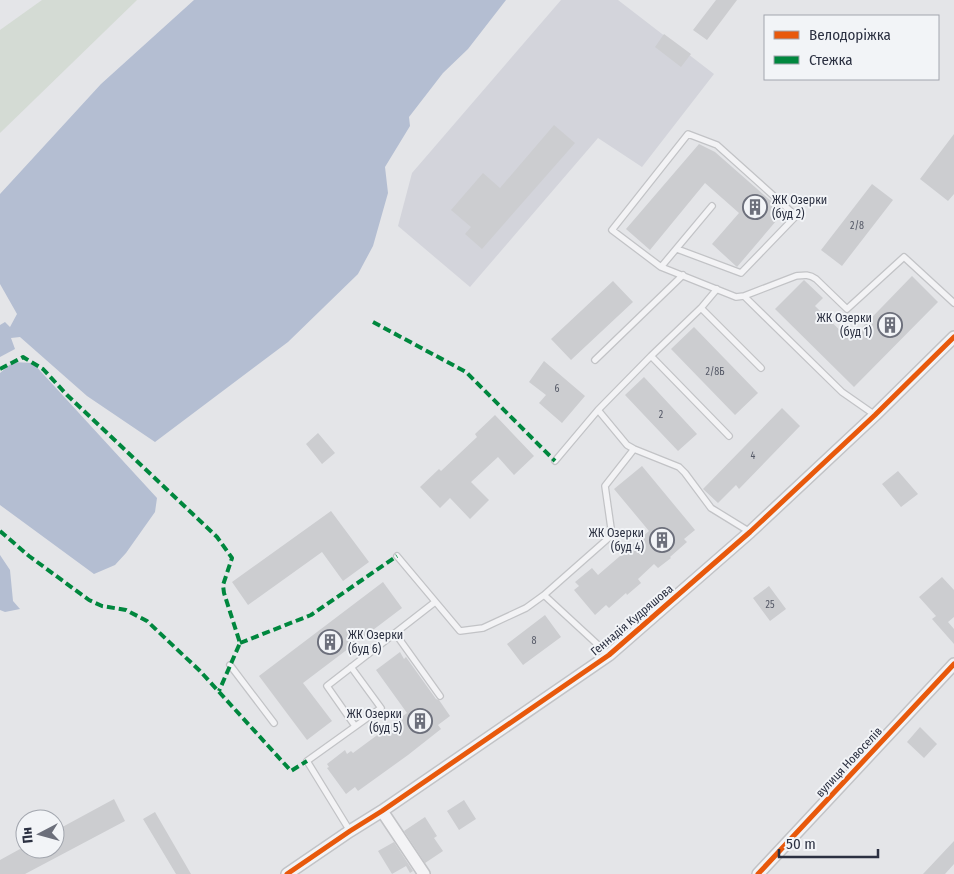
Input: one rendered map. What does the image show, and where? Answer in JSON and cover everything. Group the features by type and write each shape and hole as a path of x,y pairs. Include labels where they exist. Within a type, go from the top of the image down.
{"street":[{"name":"Геннадія Кудряшова","path":"288,874 609,655 750,532 954,338"},
{"name":"вулиця Новоселів","path":"758,874 954,664"},
{"path":"382,811 424,874"}],"lane":[{"path":"677,249 741,273 796,216 717,145 688,134 612,230 661,267 736,297 744,296 796,276 811,275 847,310 904,257 954,304"},
{"path":"661,267 712,206"},
{"path":"595,360 683,276"},
{"path":"555,461 598,410 701,308 717,289"},
{"path":"744,296 842,392 874,415"},
{"path":"701,308 761,368"},
{"path":"652,356 729,436"},
{"path":"598,410 627,444 634,449 679,467 711,508 750,532"},
{"path":"397,556 460,631 483,628 526,608 544,595 612,535 605,486 634,449"},
{"path":"544,595 609,655"},
{"path":"355,726 327,686 435,602"},
{"path":"395,634 440,696"},
{"path":"230,666 274,723"},
{"path":"350,831 307,761 381,708 351,667"}],"shaded area":[{"path":"42,0 137,0 0,133 0,30"},
{"path":"561,0 618,0 714,74 642,167 598,138 470,287 398,226 412,173"}],"water":[{"path":"194,0 506,0 468,49 443,73 409,117 410,126 385,167 388,193 373,246 358,274 288,342 155,442 87,396 20,337 11,338 15,349 0,357 0,325 5,322 10,327 17,314 0,284 0,194 101,84"},
{"path":"13,362 33,363 157,498 155,512 126,553 115,565 94,574 0,505 0,373"},
{"path":"0,555 10,570 13,601 20,609 5,612 0,610"}],"building":[{"path":"716,0 737,0 707,40 693,30"},
{"path":"664,34 691,54 681,67 655,47"},
{"path":"554,125 575,143 482,249 465,234 471,227 451,210 483,173 500,188"},
{"path":"954,134 954,194 948,201 920,179"},
{"name":"ЖК Озерки (буд 2)","path":"699,144 715,152 772,202 782,214 737,267 712,244 739,213 705,183 650,250 626,229"},
{"path":"872,184 893,200 842,266 821,250"},
{"name":"ЖК Озерки (буд 1)","path":"912,276 938,302 854,387 775,309 804,280 823,298 815,306 850,340"},
{"path":"613,281 633,302 571,360 551,339"},
{"path":"694,327 758,393 735,415 671,349"},
{"path":"544,361 585,396 562,423 539,403 546,395 529,382"},
{"path":"644,377 697,434 678,451 625,395"},
{"path":"782,408 800,426 739,489 736,485 718,503 703,489"},
{"path":"495,415 534,456 514,475 498,457 471,482 489,500 470,519 450,498 440,508 420,487 439,469 441,471 477,437 475,434"},
{"path":"318,433 335,453 322,464 306,444"},
{"name":"ЖК Озерки (буд 4)","path":"642,466 695,530 684,539 687,542 671,558 658,568 654,564 638,579 641,583 609,608 606,605 595,615 574,590 579,586 575,582 592,568 598,575 649,531 614,489"},
{"path":"898,471 918,494 901,507 882,484"},
{"path":"331,511 369,562 343,581 322,552 248,605 232,582"},
{"path":"942,577 954,590 954,617 948,622 954,629 954,644 932,619 936,616 919,597"},
{"name":"ЖК Озерки (буд 6)","path":"383,582 402,608 303,683 332,721 307,740 259,676"},
{"path":"769,586 786,609 770,621 753,598"},
{"path":"545,615 561,637 523,665 507,644"},
{"name":"ЖК Озерки (буд 5)","path":"400,652 404,659 406,657 450,716 438,725 441,729 408,755 358,791 355,787 346,794 327,768 329,767 327,764 345,750 347,754 351,751 353,753 407,713 376,670"},
{"path":"920,727 937,744 924,758 907,742"},
{"path":"114,799 125,821 65,853 65,826"},
{"path":"464,800 476,819 459,830 447,811"},
{"path":"155,812 191,874 176,874 143,819"},
{"path":"425,817 437,836 434,838 443,851 425,863 404,831"},
{"path":"954,841 954,864 945,874 923,874"},
{"path":"394,842 413,871 410,873 406,866 392,874 378,851"},
{"path":"15,852 15,859 53,859 25,874 0,874 0,860"}],"marked path":[{"path":"373,322 466,372 555,461"},
{"path":"0,369 23,357 43,369 67,395 217,537 232,558 223,585 240,643 219,691"},
{"path":"0,531 29,556 89,600 102,606 126,610 147,621 200,671 291,771 307,761"},
{"path":"240,643 311,615 397,556"}],"cycle path":[{"path":"287,874 609,655 750,532 875,415 954,337"},
{"path":"758,874 954,664"}],"place":[{"name":"ЖК Озерки (буд 2)","path":"755,207"},
{"name":"ЖК Озерки (буд 1)","path":"890,325"},
{"name":"ЖК Озерки (буд 4)","path":"662,540"},
{"name":"ЖК Озерки (буд 6)","path":"330,642"},
{"name":"ЖК Озерки (буд 5)","path":"420,721"}]}
